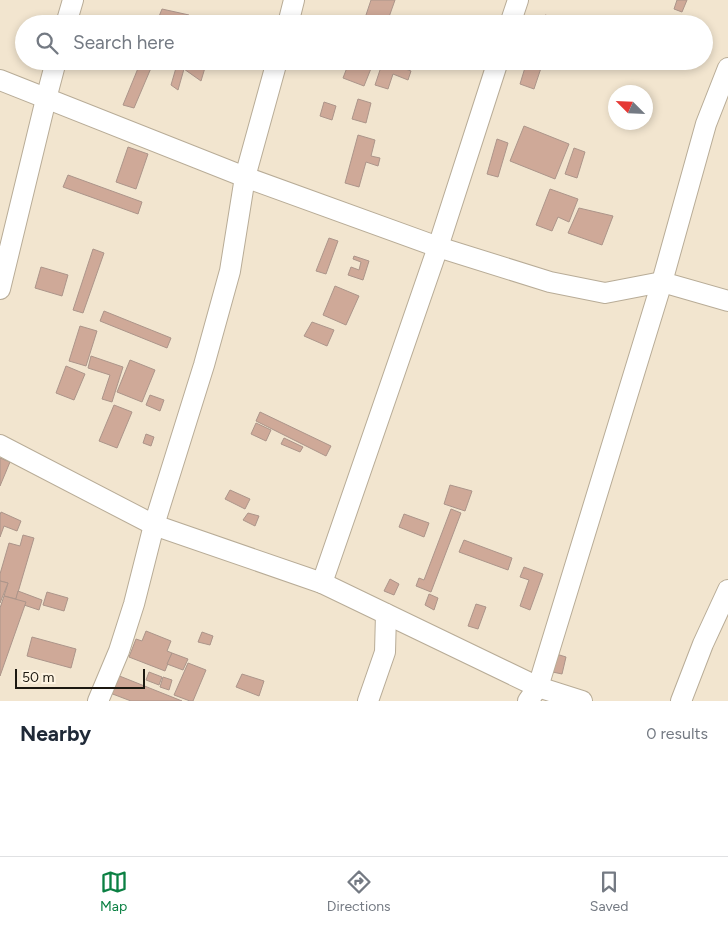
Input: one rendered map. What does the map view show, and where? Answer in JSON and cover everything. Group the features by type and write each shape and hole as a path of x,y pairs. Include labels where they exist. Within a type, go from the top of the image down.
{"street":[{"path":"69,15 73,0"},
{"path":"290,15 294,0"},
{"path":"513,15 518,0"},
{"path":"533,694 662,282 706,124 728,68"},
{"path":"0,289 54,70"},
{"path":"98,701 119,652 134,604 154,525 204,365 230,271 245,177 275,70"},
{"path":"322,583 438,247 495,70"},
{"path":"0,80 245,177 438,247 550,282 605,293 662,282 728,302"},
{"path":"0,445 154,525 322,583 386,614 533,694 582,701"},
{"path":"681,701 703,644 728,590"},
{"path":"368,701 386,652 386,614"}],"building":[{"path":"371,0 395,0 390,15 366,15"},
{"path":"677,0 687,0 682,12 674,9"},
{"path":"162,9 189,15 160,15"},
{"path":"137,70 150,70 134,108 123,105"},
{"path":"175,70 184,70 178,90 171,85"},
{"path":"185,70 204,70 201,81"},
{"path":"346,70 370,70 364,86 343,78"},
{"path":"380,70 411,71 408,80 393,74 388,89 375,85"},
{"path":"524,70 540,70 534,89 520,84"},
{"path":"358,99 371,103 366,123 352,119"},
{"path":"324,102 336,106 332,120 320,116"},
{"path":"524,126 569,144 555,179 510,161"},
{"path":"358,135 375,140 371,156 380,158 378,166 366,162 359,187 345,183"},
{"path":"497,139 508,143 498,177 487,174"},
{"path":"128,147 148,154 136,189 116,182"},
{"path":"574,148 585,152 577,178 565,174"},
{"path":"68,175 142,202 138,214 63,187"},
{"path":"550,189 578,199 569,222 558,217 552,231 536,225"},
{"path":"579,208 613,216 602,245 568,233"},
{"path":"329,238 338,241 326,274 316,271"},
{"path":"93,249 104,253 83,313 73,310"},
{"path":"354,256 369,261 363,280 348,275 351,267 359,270 361,262 353,259"},
{"path":"41,267 68,275 62,296 35,288"},
{"path":"335,286 359,296 346,325 323,315"},
{"path":"104,311 171,338 167,348 100,321"},
{"path":"312,322 334,330 327,346 304,336"},
{"path":"80,326 97,331 86,366 69,361"},
{"path":"91,356 123,367 112,402 102,399 110,375 88,368"},
{"path":"130,360 155,370 142,402 117,392"},
{"path":"66,366 85,374 74,400 56,393"},
{"path":"150,395 164,400 160,411 146,405"},
{"path":"114,405 132,412 117,448 99,441"},
{"path":"260,412 331,446 326,456 256,421"},
{"path":"256,423 271,430 266,441 251,434"},
{"path":"146,434 154,437 151,446 143,443"},
{"path":"284,438 303,447 300,452 281,444"},
{"path":"0,458 10,462 0,486"},
{"path":"450,485 472,491 465,511 444,504"},
{"path":"230,490 250,499 245,509 225,499"},
{"path":"451,509 461,513 431,592 416,586 419,578 424,580"},
{"path":"1,512 21,521 17,531 4,526 0,537 0,515"},
{"path":"248,513 259,516 255,526 243,520"},
{"path":"404,514 429,523 424,537 399,527"},
{"path":"23,535 34,538 16,599 4,596 8,583 0,581 0,574 9,543 20,546"},
{"path":"464,540 512,558 508,570 459,552"},
{"path":"524,567 543,574 530,610 520,606 529,580 520,577"},
{"path":"390,579 399,584 394,595 384,591"},
{"path":"0,581 8,583 0,603"},
{"path":"18,591 42,600 39,610 15,602"},
{"path":"47,592 68,598 64,611 43,605"},
{"path":"429,594 438,598 434,610 425,605"},
{"path":"4,596 26,602 0,676 0,608"},
{"path":"476,604 486,607 478,629 468,626"},
{"path":"146,631 171,641 167,651 172,653 165,671 129,657 136,639 142,641"},
{"path":"202,632 213,636 210,645 198,642"},
{"path":"32,637 76,649 71,668 27,656"},
{"path":"172,653 188,659 183,670 167,664"},
{"path":"553,653 566,657 562,674 548,671"},
{"path":"188,663 206,670 193,701 174,695"},
{"path":"149,672 162,677 159,685 146,680"},
{"path":"242,674 264,681 259,696 236,687"},
{"path":"117,675 182,701 131,701 110,693"},
{"path":"163,677 172,680 169,690 160,687"}]}
